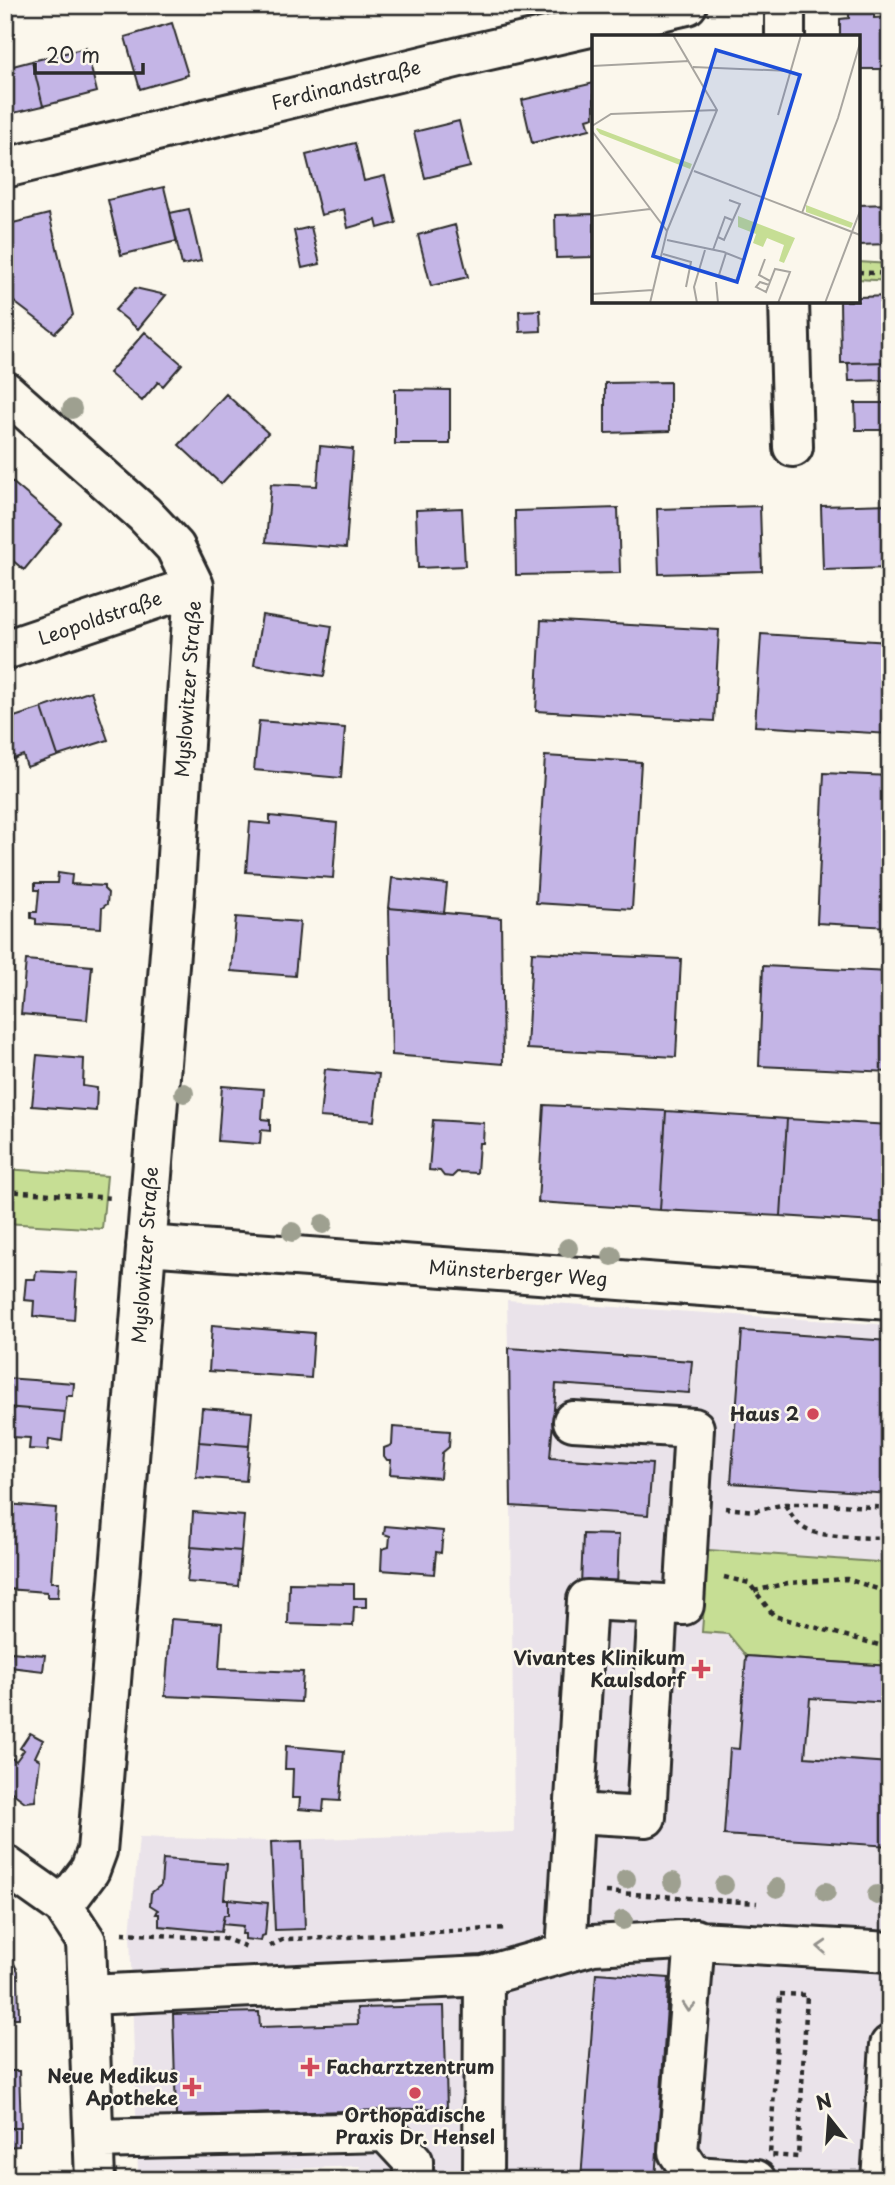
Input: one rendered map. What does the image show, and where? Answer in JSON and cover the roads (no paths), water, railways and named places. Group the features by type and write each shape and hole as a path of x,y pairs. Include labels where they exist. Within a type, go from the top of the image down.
{"street":[{"name":"Ferdinandstraße","path":"5,168 466,55 687,5"},
{"path":"785,5 785,35"},
{"path":"789,303 793,447"},
{"name":"Myslowitzer Straße","path":"5,391 144,513 174,547 194,586 174,903 97,1851 90,1870 63,1906"},
{"name":"Leopoldstraße","path":"5,649 194,586"},
{"name":"Münsterberger Weg","path":"146,1245 890,1300"},
{"path":"568,1922 587,1600 684,1605 694,1428 573,1421"},
{"path":"574,1813 646,1817 658,1604"},
{"path":"5,1865 63,1906 86,1941 95,2180"},
{"path":"89,1995 484,1976 568,1922"},
{"path":"568,1922 593,1945 695,1939 890,1952"},
{"path":"695,1939 678,2152 694,2178 756,2180"},
{"path":"483,2180 484,1976"},
{"path":"881,2180 890,2045"},
{"path":"94,2138 386,2132 413,2161 413,2180"}],"place":[{"name":"Haus 2","path":"813,1414"},
{"name":"Vivantes Klinikum Kaulsdorf","path":"701,1669"},
{"name":"Facharztzentrum","path":"310,2067"},
{"name":"Neue Medikus Apotheke","path":"192,2087"},
{"name":"Orthopädische Praxis Dr. Hensel","path":"415,2093"}]}
